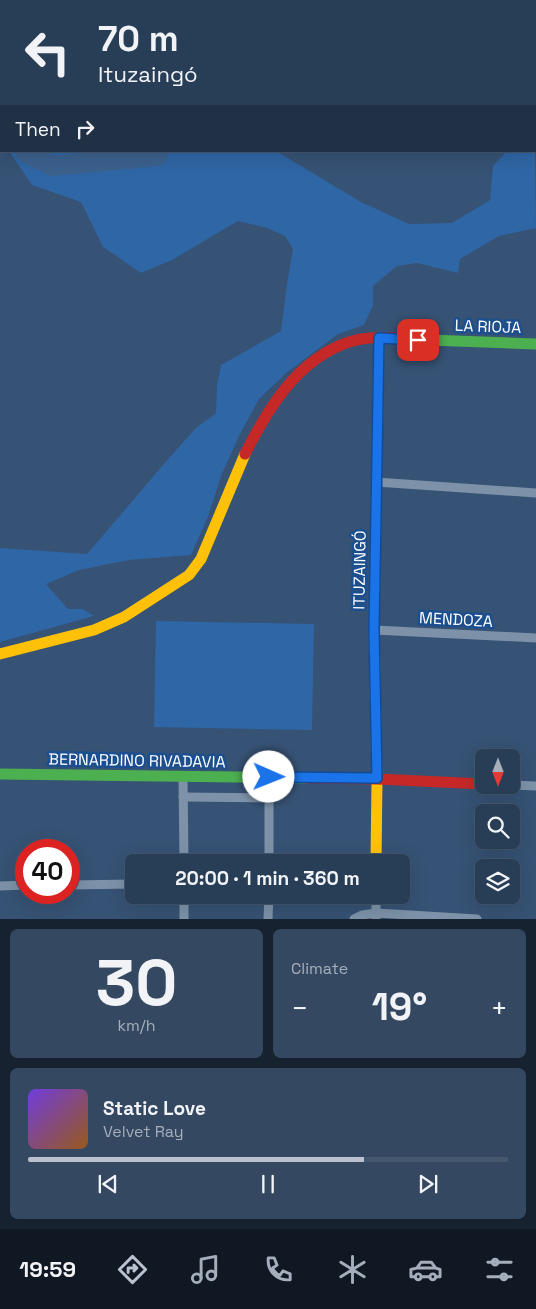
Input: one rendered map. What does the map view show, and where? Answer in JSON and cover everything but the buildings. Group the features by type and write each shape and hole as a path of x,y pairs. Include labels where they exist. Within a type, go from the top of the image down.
{"street":[{"name":"LA RIOJA","path":"0,654 94,630 124,616 189,575 201,559 241,462 257,430 290,382 316,358 350,342 379,338 536,344"},
{"name":"ITUZAINGÓ","path":"376,854 377,778 374,630 379,338"},
{"path":"376,482 536,492"},
{"name":"MENDOZA","path":"374,630 536,638"},
{"name":"BERNARDINO RIVADAVIA","path":"0,774 377,778 475,783"},
{"path":"183,776 184,854"},
{"path":"269,777 269,854"},
{"path":"520,785 536,786"},
{"path":"183,797 269,798"},
{"path":"80,885 125,884"},
{"path":"0,886 15,885"},
{"path":"184,904 184,919"},
{"path":"268,919 269,904"},
{"path":"354,919 362,915 477,919"}],"shaded area":[{"path":"10,152 278,152 361,202 409,224 452,223 490,200 493,166 506,152 535,152 536,228 499,236 460,259 458,273 417,263 397,266 373,286 373,305 364,325 338,334 286,373 259,399 239,436 221,476 208,517 191,555 129,560 79,570 46,584 68,609 83,609 94,616 0,642 0,548 87,554 196,428 216,413 217,385 221,365 281,331 293,249 285,236 267,228 238,221 172,260 141,273 103,247 81,202 32,185"},
{"path":"156,621 314,624 312,730 154,727"}],"waterway":[{"path":"26,152 53,166 157,156 159,152"}],"traffic: fast":[{"path":"374,629 379,338"},
{"path":"429,340 536,344"},
{"path":"0,774 305,778"}],"traffic: slow":[{"path":"0,654 94,630 124,617 189,575 201,559 245,454"},
{"path":"374,629 377,779 376,854"}],"traffic: jam":[{"path":"245,454 264,419 286,387 314,360 349,342 369,338 429,340"},
{"path":"305,778 475,784"}],"route":[{"path":"269,777 377,778 374,630 379,338 418,340"}]}
